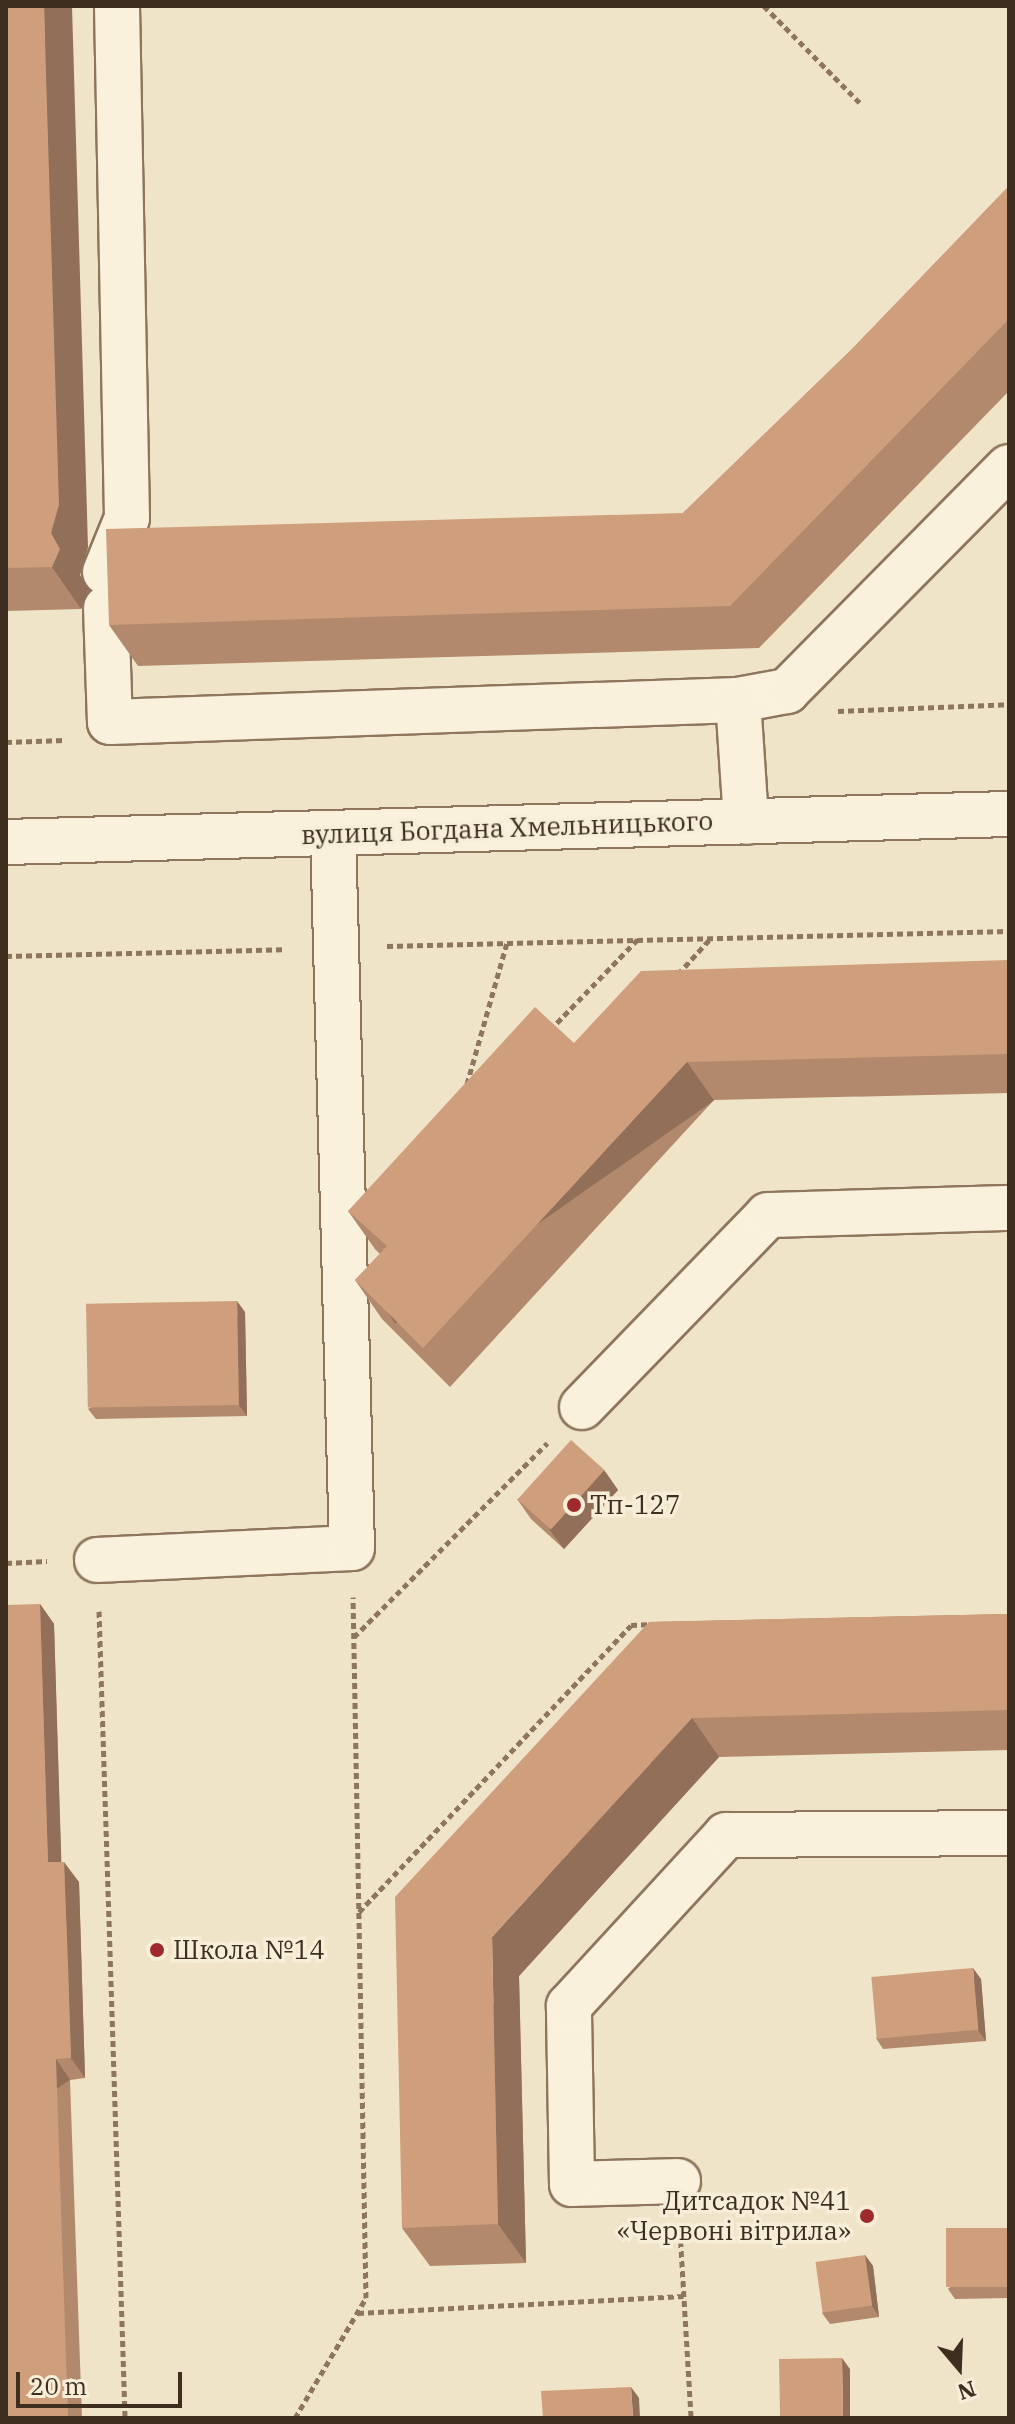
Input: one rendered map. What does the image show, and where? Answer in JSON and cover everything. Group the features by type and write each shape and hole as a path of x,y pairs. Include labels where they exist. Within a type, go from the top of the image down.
{"street":[{"path":"117,6 127,518 106,590 110,722 738,700 787,691 1009,467"},
{"path":"738,700 746,822"},
{"name":"вулиця Богдана Хмельницького","path":"6,842 1009,814"},
{"path":"97,1560 352,1548 333,833"},
{"path":"582,1407 768,1215 1009,1208"},
{"path":"678,2181 572,2184 569,2006 726,1835 1009,1833"}],"path":[{"path":"764,6 861,104"},
{"path":"924,708 1009,704"},
{"path":"6,956 1009,931"},
{"path":"668,984 711,938"},
{"path":"541,1039 639,939"},
{"path":"462,1100 507,943"},
{"path":"353,1638 582,1407"},
{"path":"295,2418 366,2298 352,1548"},
{"path":"97,1560 125,2418"},
{"path":"359,1912 631,1625 662,1624"},
{"path":"678,2181 691,2418"},
{"path":"358,2313 684,2296"}],"building":[{"path":"6,6 44,6 59,505 51,533 60,549 52,567 6,568"},
{"path":"1009,186 1009,319 730,606 109,625 106,529 683,513 852,349"},
{"path":"1009,960 1009,1054 687,1062 423,1348 355,1280 387,1246 348,1211 535,1007 574,1043 641,971"},
{"path":"237,1301 239,1405 88,1408 86,1304"},
{"path":"571,1440 604,1470 551,1530 517,1499"},
{"path":"40,1604 48,1862 64,1862 68,1964 71,2058 56,2059 68,2418 6,2418 6,1605"},
{"path":"1009,1614 1009,1710 692,1718 492,1937 498,2224 402,2228 395,1897 649,1622"},
{"path":"973,1968 978,2030 877,2039 871,1977"},
{"path":"946,2228 1009,2228 1009,2287 946,2287"},
{"path":"865,2255 872,2306 823,2312 815,2262"},
{"path":"842,2358 843,2418 780,2418 779,2359"},
{"path":"631,2387 633,2418 543,2418 541,2391"}],"place":[{"name":"Тп-127","path":"574,1505"},
{"name":"Школа №14","path":"157,1950"},
{"name":"Дитсадок №41 «Червоні вітрила»","path":"867,2216"}]}
